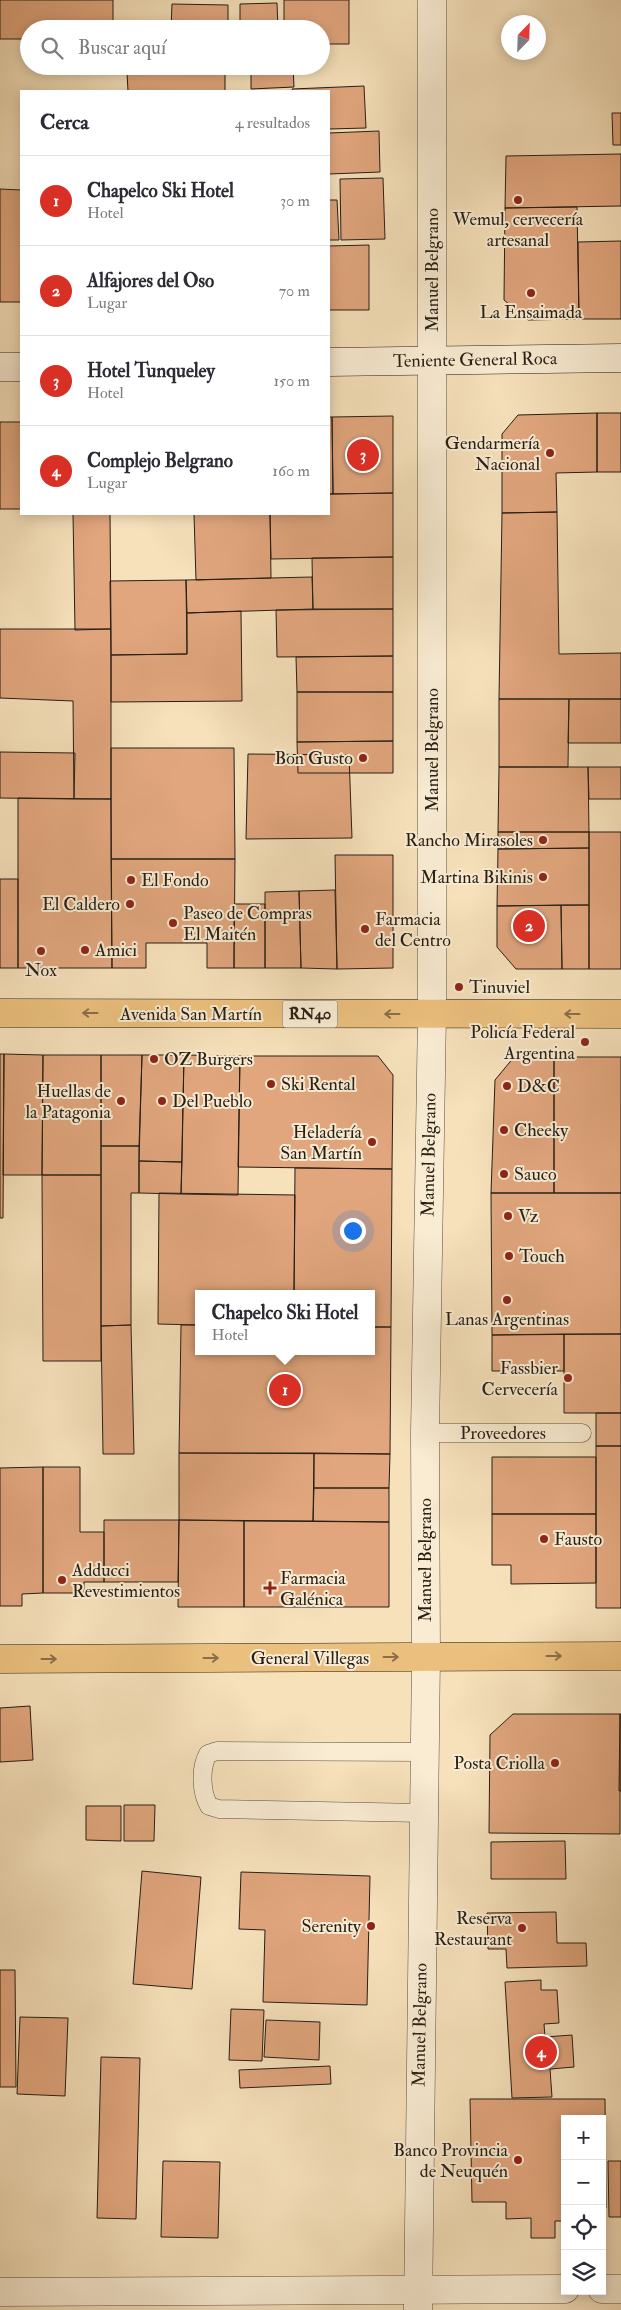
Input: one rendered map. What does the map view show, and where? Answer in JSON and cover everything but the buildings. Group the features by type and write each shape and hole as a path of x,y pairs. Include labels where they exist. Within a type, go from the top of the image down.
{"main road":[{"name":"Avenida San Martín","path":"0,1013 621,1014"},
{"name":"General Villegas","path":"0,1659 621,1656"}],"street":[{"name":"Manuel Belgrano","path":"418,2300 426,1657 424,1433 432,1014 432,0"},
{"name":"Teniente General Roca","path":"330,362 621,358"},
{"path":"0,367 20,367"},
{"path":"0,2292 418,2300 561,2289"},
{"path":"606,2289 621,2289"}],"lane":[{"name":"Proveedores","path":"424,1433 582,1433"},
{"path":"423,1814 219,1809 209,1806 204,1797 204,1762 208,1754 217,1751 424,1752"}],"place":[{"name":"Wemul, cervecería artesanal","path":"518,200"},
{"name":"La Ensaimada","path":"531,293"},
{"name":"Gendarmería Nacional","path":"550,453"},
{"name":"Hotel Tunqueley","path":"363,455"},
{"name":"Bon Gusto","path":"363,758"},
{"name":"Rancho Mirasoles","path":"543,840"},
{"name":"Martina Bikinis","path":"543,877"},
{"name":"El Fondo","path":"131,880"},
{"name":"El Caldero","path":"130,904"},
{"name":"Paseo de Compras El Maitén","path":"173,923"},
{"name":"Alfajores del Oso","path":"529,926"},
{"name":"Farmacia del Centro","path":"365,929"},
{"name":"Amici","path":"85,950"},
{"name":"Nox","path":"41,951"},
{"name":"Tinuviel","path":"459,987"},
{"name":"Policía Federal Argentina","path":"585,1042"},
{"name":"OZ Burgers","path":"154,1059"},
{"name":"Ski Rental","path":"271,1084"},
{"name":"D&C","path":"507,1086"},
{"name":"Huellas de la Patagonia","path":"121,1101"},
{"name":"Del Pueblo","path":"162,1101"},
{"name":"Cheeky","path":"504,1130"},
{"name":"Heladería San Martín","path":"372,1142"},
{"name":"Sauco","path":"504,1174"},
{"name":"Vz","path":"508,1216"},
{"name":"Touch","path":"509,1256"},
{"name":"Lanas Argentinas","path":"507,1300"},
{"name":"Fassbier Cervecería","path":"568,1378"},
{"name":"Chapelco Ski Hotel","path":"285,1390"},
{"name":"Fausto","path":"544,1539"},
{"name":"Adducci Revestimientos","path":"62,1580"},
{"name":"Farmacia Galénica","path":"270,1588"},
{"name":"Posta Criolla","path":"555,1763"},
{"name":"Serenity","path":"371,1926"},
{"name":"Reserva Restaurant","path":"522,1928"},
{"name":"Complejo Belgrano","path":"541,2052"},
{"name":"Banco Provincia de Neuquén","path":"518,2160"}]}
